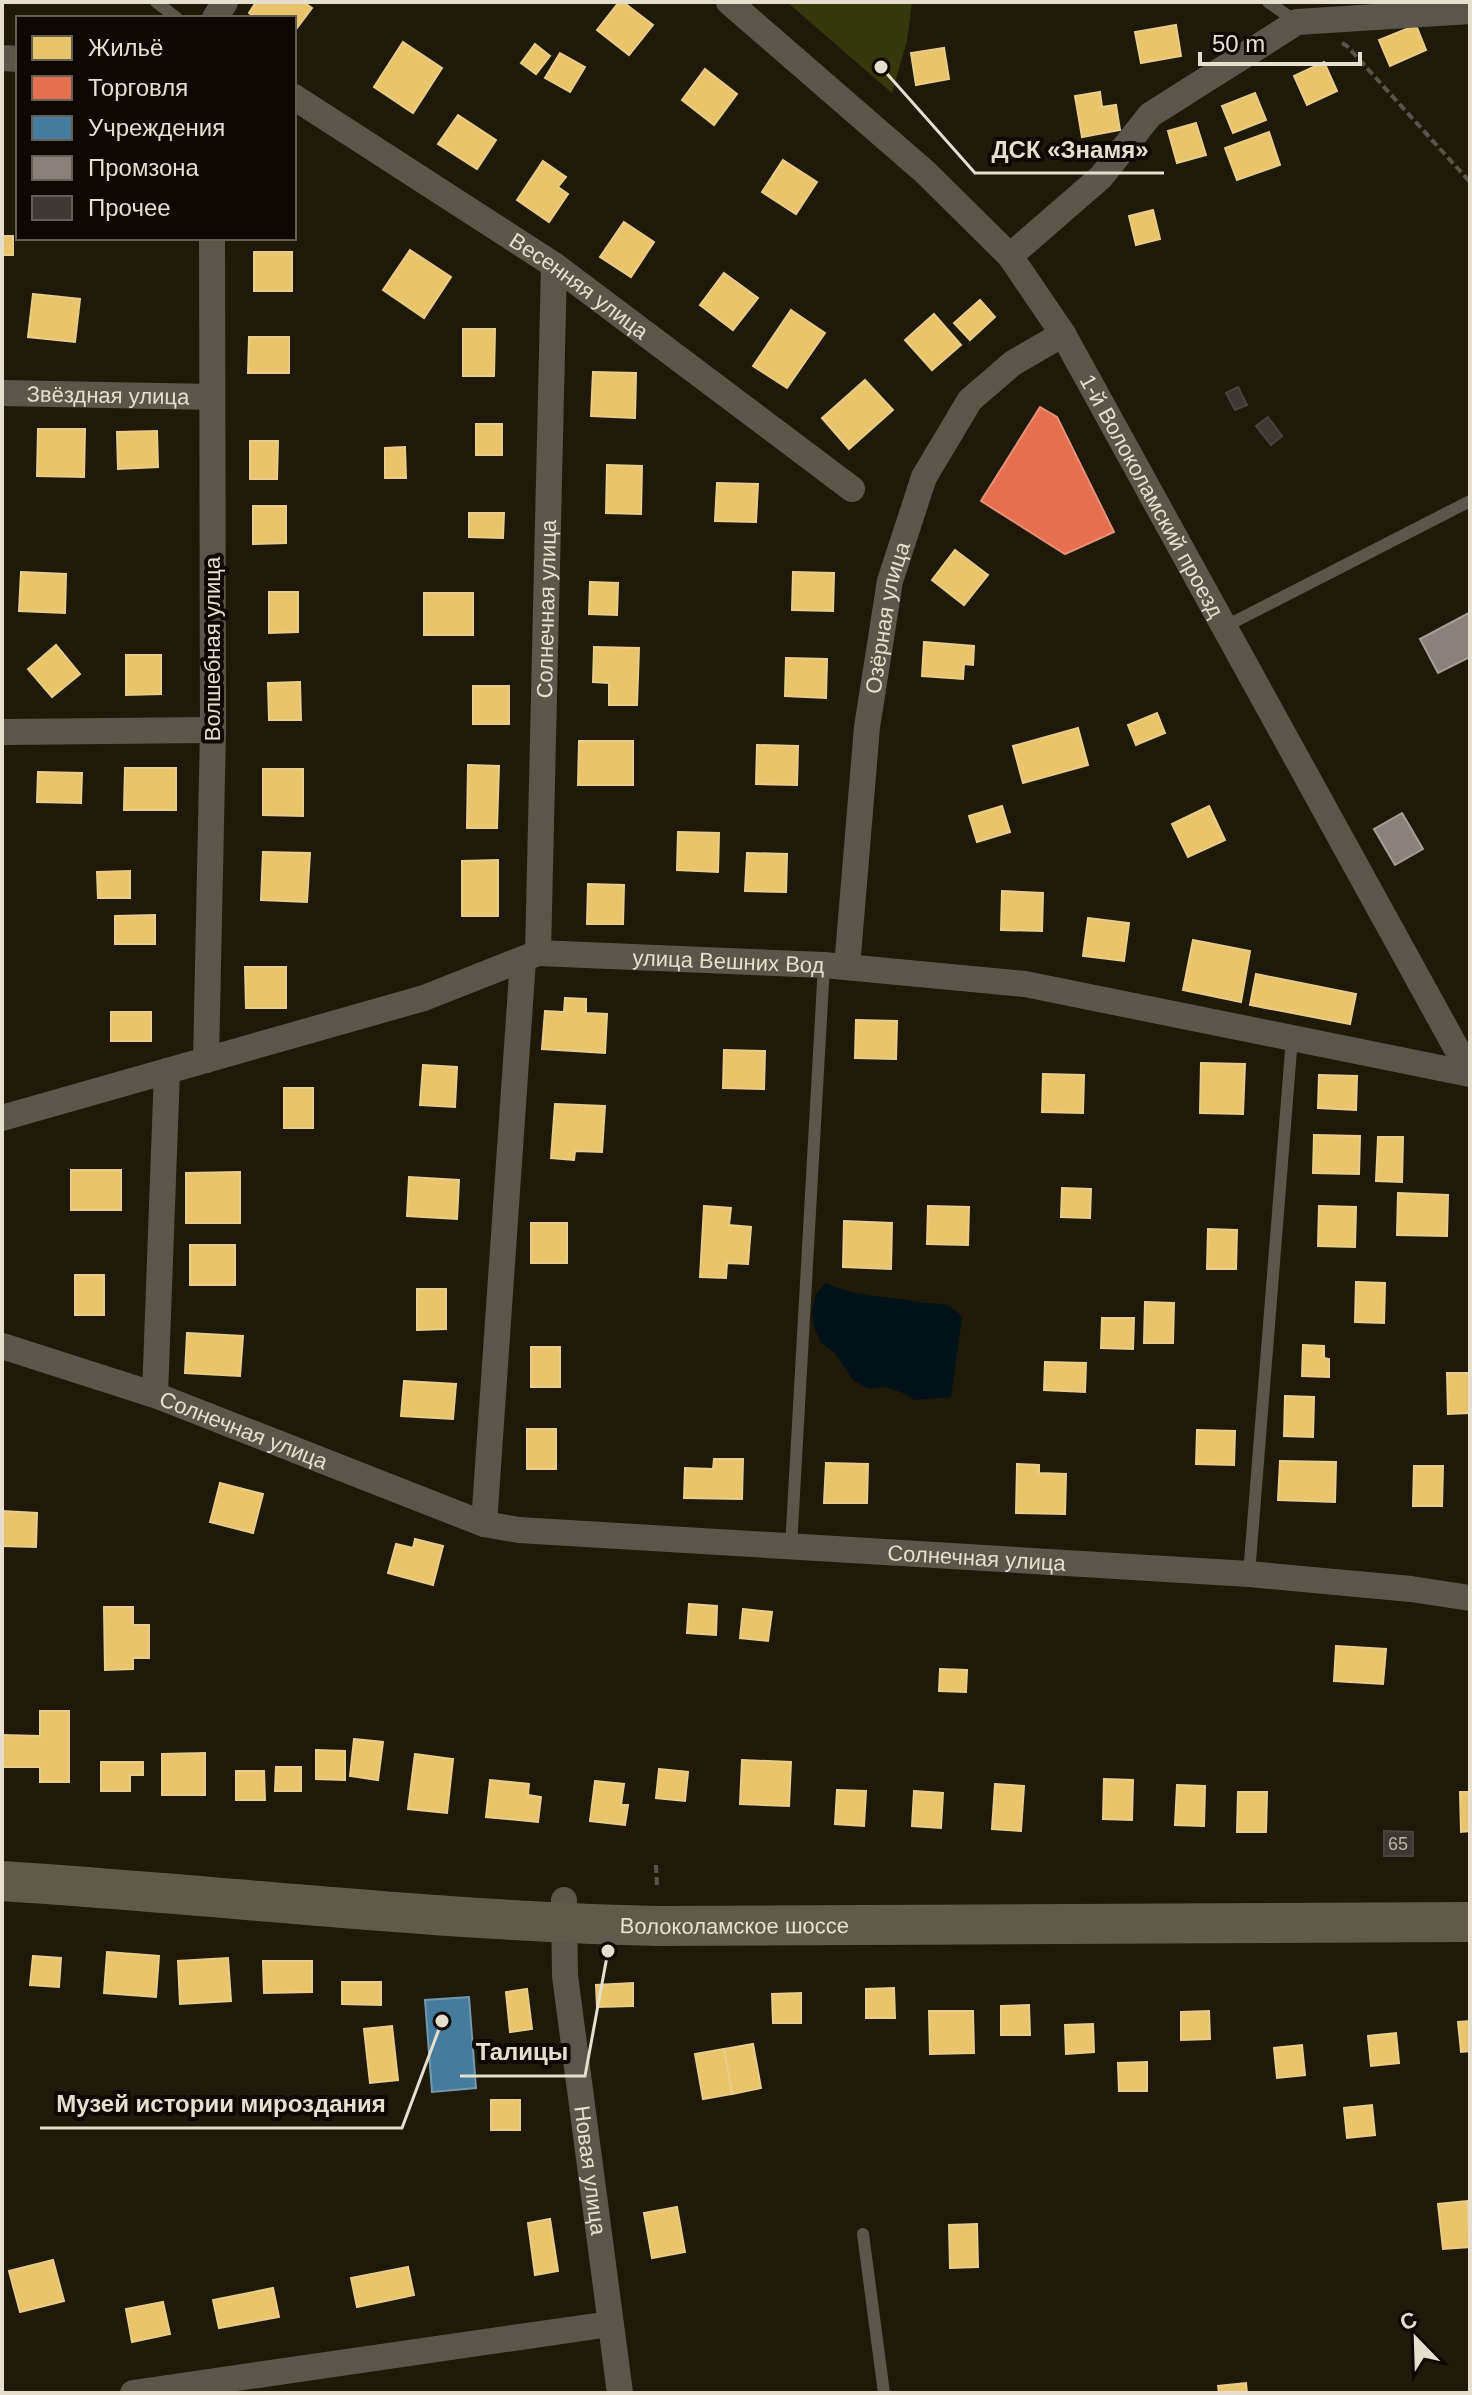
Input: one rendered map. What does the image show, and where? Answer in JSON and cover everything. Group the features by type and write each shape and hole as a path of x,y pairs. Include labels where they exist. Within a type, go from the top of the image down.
{"main road":[{"name":"Волоколамское шоссе","path":"2,1857 372,1887 657,1926 1470,1922"},
{"name":"Волоколамское шоссе","path":"2,1881 368,1911 564,1912 755,1903 1470,1898"}],"street":[{"name":"1-й Волоколамский проезд","path":"729,2 925,172 1010,256 1063,334 1467,1061"},
{"path":"1010,256 1101,177 1150,115 1297,22 1470,11"},
{"name":"Весенняя улица","path":"296,98 554,265 852,489"},
{"name":"Волшебная улица","path":"206,1060 213,730 212,240"},
{"name":"Солнечная улица","path":"484,1524 531,956 554,265"},
{"name":"Озёрная улица","path":"835,966 890,581 924,477 970,400 1013,363 1063,334"},
{"name":"Звёздная улица","path":"2,393 212,397"},
{"path":"2,732 213,730"},
{"name":"улица Вешних Вод","path":"2,1118 424,998 531,956 835,966 1025,984 1292,1038 1467,1061"},
{"path":"155,1395 167,1071"},
{"name":"Солнечная улица","path":"2,1346 155,1395 484,1524 519,1530 1249,1574 1411,1589 1470,1598"},
{"name":"Новая улица","path":"564,1912 565,1976 620,2393"},
{"path":"133,2393 610,2324"}],"lane":[{"path":"156,2 174,16"},
{"path":"1268,2 1297,22"},
{"path":"1224,627 1470,501"},
{"path":"791,1547 835,966"},
{"path":"1249,1574 1292,1038"},
{"path":"863,2234 884,2393"}],"path":[{"path":"1297,22 1347,46 1470,182"},
{"path":"656,1865 657,1887"}],"green space":[{"path":"787,2 912,2 907,41 892,93"}],"shaded area":[{"path":"826,1283 859,1294 942,1304 956,1311 962,1317 951,1397 915,1400 885,1387 869,1389 853,1380 834,1352 821,1343 814,1327 812,1311 816,1294"}],"building: Жильё":[{"path":"256,2 303,2 312,8 296,29 296,16 253,16 249,13"},
{"path":"619,2 653,25 629,55 597,30"},
{"path":"1176,25 1181,56 1141,63 1135,32"},
{"path":"1416,25 1426,50 1390,66 1379,40"},
{"path":"403,42 442,68 413,113 374,87"},
{"path":"535,44 550,56 536,74 521,63"},
{"path":"944,48 949,79 916,85 911,53"},
{"path":"560,53 585,67 570,92 545,78"},
{"path":"1324,62 1337,91 1307,105 1294,76"},
{"path":"705,69 737,94 714,125 682,100"},
{"path":"1100,92 1102,107 1116,105 1120,130 1082,137 1075,96"},
{"path":"1255,93 1266,120 1233,133 1222,106"},
{"path":"458,115 496,140 477,169 438,144"},
{"path":"1196,123 1206,155 1177,163 1168,131"},
{"path":"1269,132 1280,165 1237,180 1225,148"},
{"path":"783,160 817,182 796,214 762,192"},
{"path":"543,161 566,177 558,187 568,194 549,222 517,200"},
{"path":"1153,210 1160,239 1136,245 1129,216"},
{"path":"624,222 654,242 631,277 600,257"},
{"path":"2,236 13,236 13,255 2,255"},
{"path":"410,250 451,277 424,318 383,290"},
{"path":"254,252 292,252 292,291 254,291"},
{"path":"724,273 758,298 733,330 700,305"},
{"path":"33,294 80,299 75,342 28,337"},
{"path":"980,300 995,317 970,340 954,323"},
{"path":"791,310 825,333 787,388 753,366"},
{"path":"934,314 961,345 932,370 905,340"},
{"path":"463,329 495,329 494,376 463,376"},
{"path":"249,337 289,337 289,373 248,373"},
{"path":"593,372 636,373 635,418 591,416"},
{"path":"865,380 893,410 849,449 822,418"},
{"path":"476,424 502,424 502,455 476,455"},
{"path":"38,429 85,429 84,477 37,476"},
{"path":"157,431 158,467 118,469 117,432"},
{"path":"250,441 278,441 277,479 250,479"},
{"path":"405,447 406,478 385,478 385,448"},
{"path":"607,465 642,466 641,514 606,513"},
{"path":"717,483 758,484 756,522 715,521"},
{"path":"253,506 286,506 286,543 253,544"},
{"path":"469,513 504,513 503,538 469,537"},
{"path":"955,550 988,575 964,605 932,580"},
{"path":"21,572 66,574 65,613 19,611"},
{"path":"793,572 834,573 833,611 792,610"},
{"path":"590,582 618,583 617,615 589,614"},
{"path":"269,592 298,592 298,632 269,633"},
{"path":"424,593 473,593 473,635 424,635"},
{"path":"924,642 974,646 973,665 964,664 963,679 922,676"},
{"path":"56,645 80,674 52,697 28,669"},
{"path":"594,647 639,648 637,705 609,705 609,683 593,682"},
{"path":"126,655 161,655 161,694 126,695"},
{"path":"786,658 827,659 826,698 785,696"},
{"path":"300,682 301,720 269,720 268,683"},
{"path":"473,686 509,686 509,724 473,724"},
{"path":"1157,713 1165,733 1136,745 1128,725"},
{"path":"1078,728 1088,765 1023,783 1013,746"},
{"path":"579,741 633,741 633,785 578,785"},
{"path":"757,745 798,746 797,785 756,784"},
{"path":"468,765 499,766 497,828 467,828"},
{"path":"125,768 176,768 176,810 124,810"},
{"path":"263,769 303,769 303,816 263,815"},
{"path":"38,772 82,773 81,803 37,802"},
{"path":"1002,806 1010,832 977,842 969,816"},
{"path":"1209,806 1225,840 1188,857 1172,824"},
{"path":"678,832 719,833 718,872 677,870"},
{"path":"263,852 310,853 307,902 261,900"},
{"path":"747,853 787,854 786,892 745,891"},
{"path":"498,860 498,916 462,916 462,861"},
{"path":"130,871 130,898 98,898 97,872"},
{"path":"588,884 624,885 623,924 587,924"},
{"path":"1002,891 1043,893 1042,931 1001,930"},
{"path":"155,915 155,944 115,944 115,916"},
{"path":"1088,918 1129,923 1124,961 1083,956"},
{"path":"1193,940 1250,951 1241,1002 1183,990"},
{"path":"245,967 286,967 286,1008 246,1008"},
{"path":"1256,974 1356,994 1350,1024 1250,1005"},
{"path":"565,998 586,999 586,1013 607,1014 605,1053 542,1049 545,1011 564,1012"},
{"path":"111,1012 151,1012 151,1041 111,1041"},
{"path":"856,1020 897,1021 896,1059 855,1058"},
{"path":"724,1050 765,1051 764,1089 723,1088"},
{"path":"1201,1063 1245,1064 1243,1114 1200,1113"},
{"path":"423,1065 457,1067 455,1107 420,1105"},
{"path":"1043,1074 1084,1075 1083,1113 1042,1112"},
{"path":"1319,1075 1357,1076 1356,1110 1318,1108"},
{"path":"284,1088 313,1088 313,1128 284,1128"},
{"path":"555,1104 605,1106 602,1152 575,1151 574,1160 551,1158"},
{"path":"1314,1135 1360,1136 1359,1174 1313,1173"},
{"path":"1378,1137 1403,1137 1402,1182 1376,1181"},
{"path":"71,1170 121,1170 121,1210 71,1210"},
{"path":"240,1172 240,1223 186,1223 186,1173"},
{"path":"409,1177 459,1180 457,1219 407,1216"},
{"path":"1062,1188 1091,1189 1090,1218 1061,1217"},
{"path":"1398,1193 1448,1195 1447,1236 1397,1235"},
{"path":"704,1206 731,1208 729,1225 751,1227 748,1264 727,1263 726,1278 700,1277"},
{"path":"928,1206 969,1207 968,1245 927,1244"},
{"path":"1319,1206 1356,1207 1355,1247 1318,1246"},
{"path":"844,1221 892,1223 891,1269 843,1267"},
{"path":"531,1223 567,1223 567,1263 531,1263"},
{"path":"1208,1229 1237,1230 1236,1269 1207,1269"},
{"path":"190,1245 235,1245 235,1285 190,1285"},
{"path":"75,1275 104,1275 104,1315 75,1315"},
{"path":"1356,1282 1385,1283 1384,1323 1355,1322"},
{"path":"417,1289 446,1289 446,1329 417,1330"},
{"path":"1145,1302 1174,1303 1173,1343 1144,1343"},
{"path":"1102,1318 1134,1318 1133,1349 1101,1348"},
{"path":"187,1333 243,1336 240,1376 185,1373"},
{"path":"1303,1345 1324,1346 1324,1358 1329,1359 1329,1377 1302,1376"},
{"path":"531,1347 560,1347 560,1387 531,1387"},
{"path":"1045,1362 1086,1363 1085,1392 1044,1390"},
{"path":"1447,1373 1470,1373 1470,1413 1448,1414"},
{"path":"404,1381 456,1384 453,1419 401,1416"},
{"path":"1285,1396 1314,1397 1313,1437 1284,1436"},
{"path":"527,1429 556,1429 556,1469 527,1469"},
{"path":"1197,1430 1235,1431 1234,1465 1196,1464"},
{"path":"714,1459 743,1459 742,1499 684,1498 685,1468 713,1469"},
{"path":"1280,1461 1336,1462 1335,1502 1278,1500"},
{"path":"826,1463 868,1464 867,1503 824,1503"},
{"path":"1017,1464 1039,1465 1039,1473 1066,1474 1065,1514 1016,1513"},
{"path":"1414,1466 1443,1466 1442,1506 1413,1506"},
{"path":"220,1483 263,1494 253,1533 210,1522"},
{"path":"2,1511 37,1513 36,1547 2,1546"},
{"path":"415,1539 443,1546 433,1585 388,1573 396,1544 413,1548"},
{"path":"689,1604 717,1606 716,1635 687,1633"},
{"path":"104,1607 133,1607 133,1625 149,1625 149,1658 133,1658 133,1669 105,1670"},
{"path":"743,1609 772,1612 768,1641 740,1638"},
{"path":"1336,1646 1386,1649 1383,1684 1334,1681"},
{"path":"940,1669 967,1670 966,1692 939,1691"},
{"path":"40,1711 69,1711 69,1782 40,1782 40,1767 2,1767 2,1735 40,1736"},
{"path":"354,1739 383,1742 378,1780 350,1776"},
{"path":"316,1750 345,1751 345,1780 316,1779"},
{"path":"205,1753 205,1795 162,1795 162,1754"},
{"path":"415,1754 453,1759 447,1813 408,1809"},
{"path":"742,1760 791,1762 789,1806 740,1804"},
{"path":"101,1762 143,1762 143,1775 130,1775 130,1791 101,1791"},
{"path":"276,1767 301,1767 301,1791 275,1791"},
{"path":"659,1769 688,1772 685,1801 656,1798"},
{"path":"236,1771 264,1771 265,1800 236,1800"},
{"path":"1104,1779 1133,1780 1132,1820 1103,1819"},
{"path":"490,1780 529,1784 528,1795 541,1797 538,1822 486,1817"},
{"path":"595,1781 624,1784 621,1805 628,1805 625,1825 590,1821"},
{"path":"995,1784 1024,1786 1021,1831 992,1829"},
{"path":"1177,1785 1205,1786 1204,1826 1175,1825"},
{"path":"837,1790 866,1791 864,1826 835,1824"},
{"path":"914,1791 943,1793 941,1828 912,1826"},
{"path":"1238,1792 1267,1792 1266,1832 1237,1832"},
{"path":"1460,1792 1470,1792 1470,1831 1461,1832"},
{"path":"107,1952 159,1956 156,1997 104,1993"},
{"path":"33,1956 61,1958 59,1987 30,1985"},
{"path":"228,1958 231,2001 180,2004 178,1961"},
{"path":"263,1961 312,1961 312,1992 264,1993"},
{"path":"342,1982 381,1982 381,2005 342,2004"},
{"path":"633,1983 633,2006 597,2007 596,1985"},
{"path":"894,1988 895,2018 866,2018 866,1989"},
{"path":"527,1989 532,2029 510,2032 506,1992"},
{"path":"801,1993 801,2023 773,2023 772,1994"},
{"path":"1029,2005 1030,2035 1001,2035 1001,2006"},
{"path":"929,2011 973,2011 974,2053 930,2054"},
{"path":"1209,2011 1210,2039 1181,2040 1181,2012"},
{"path":"1470,2021 1470,2051 1461,2052 1458,2022"},
{"path":"1093,2024 1094,2052 1066,2054 1065,2025"},
{"path":"392,2026 398,2080 370,2083 364,2029"},
{"path":"1396,2033 1399,2063 1371,2066 1368,2036"},
{"path":"753,2044 761,2088 732,2094 724,2049"},
{"path":"1302,2045 1305,2075 1277,2078 1274,2048"},
{"path":"724,2049 732,2094 703,2099 695,2054"},
{"path":"1147,2062 1147,2091 1119,2091 1118,2063"},
{"path":"491,2100 520,2100 520,2130 491,2130"},
{"path":"1372,2105 1375,2135 1347,2138 1344,2108"},
{"path":"1467,2201 1470,2247 1443,2249 1438,2204"},
{"path":"677,2207 685,2252 652,2258 644,2213"},
{"path":"550,2219 558,2271 535,2275 528,2223"},
{"path":"977,2224 978,2267 950,2268 949,2225"},
{"path":"53,2260 64,2301 20,2312 9,2271"},
{"path":"408,2267 414,2295 357,2307 351,2278"},
{"path":"273,2288 279,2317 219,2328 213,2300"},
{"path":"163,2302 170,2334 132,2342 126,2309"},
{"path":"1246,2383 1247,2393 1219,2393 1218,2386"}],"building: Торговля":[{"path":"1040,407 1057,417 1114,532 1065,554 981,501"}],"building: Учреждения":[{"path":"469,1997 476,2088 432,2092 425,2000"}],"building: Промзона":[{"path":"1469,613 1470,657 1438,673 1420,639"},
{"path":"1402,813 1423,849 1395,865 1374,829"}],"building: Прочее":[{"path":"1238,387 1247,405 1235,410 1226,393"},
{"path":"1268,417 1282,436 1271,445 1256,426"},
{"path":"1384,1831 1413,1832 1413,1856 1384,1856"}],"place":[{"name":"ДСК «Знамя»","path":"881,67"},
{"name":"Талицы","path":"608,1951"},
{"name":"Музей истории мироздания","path":"442,2021"}]}
